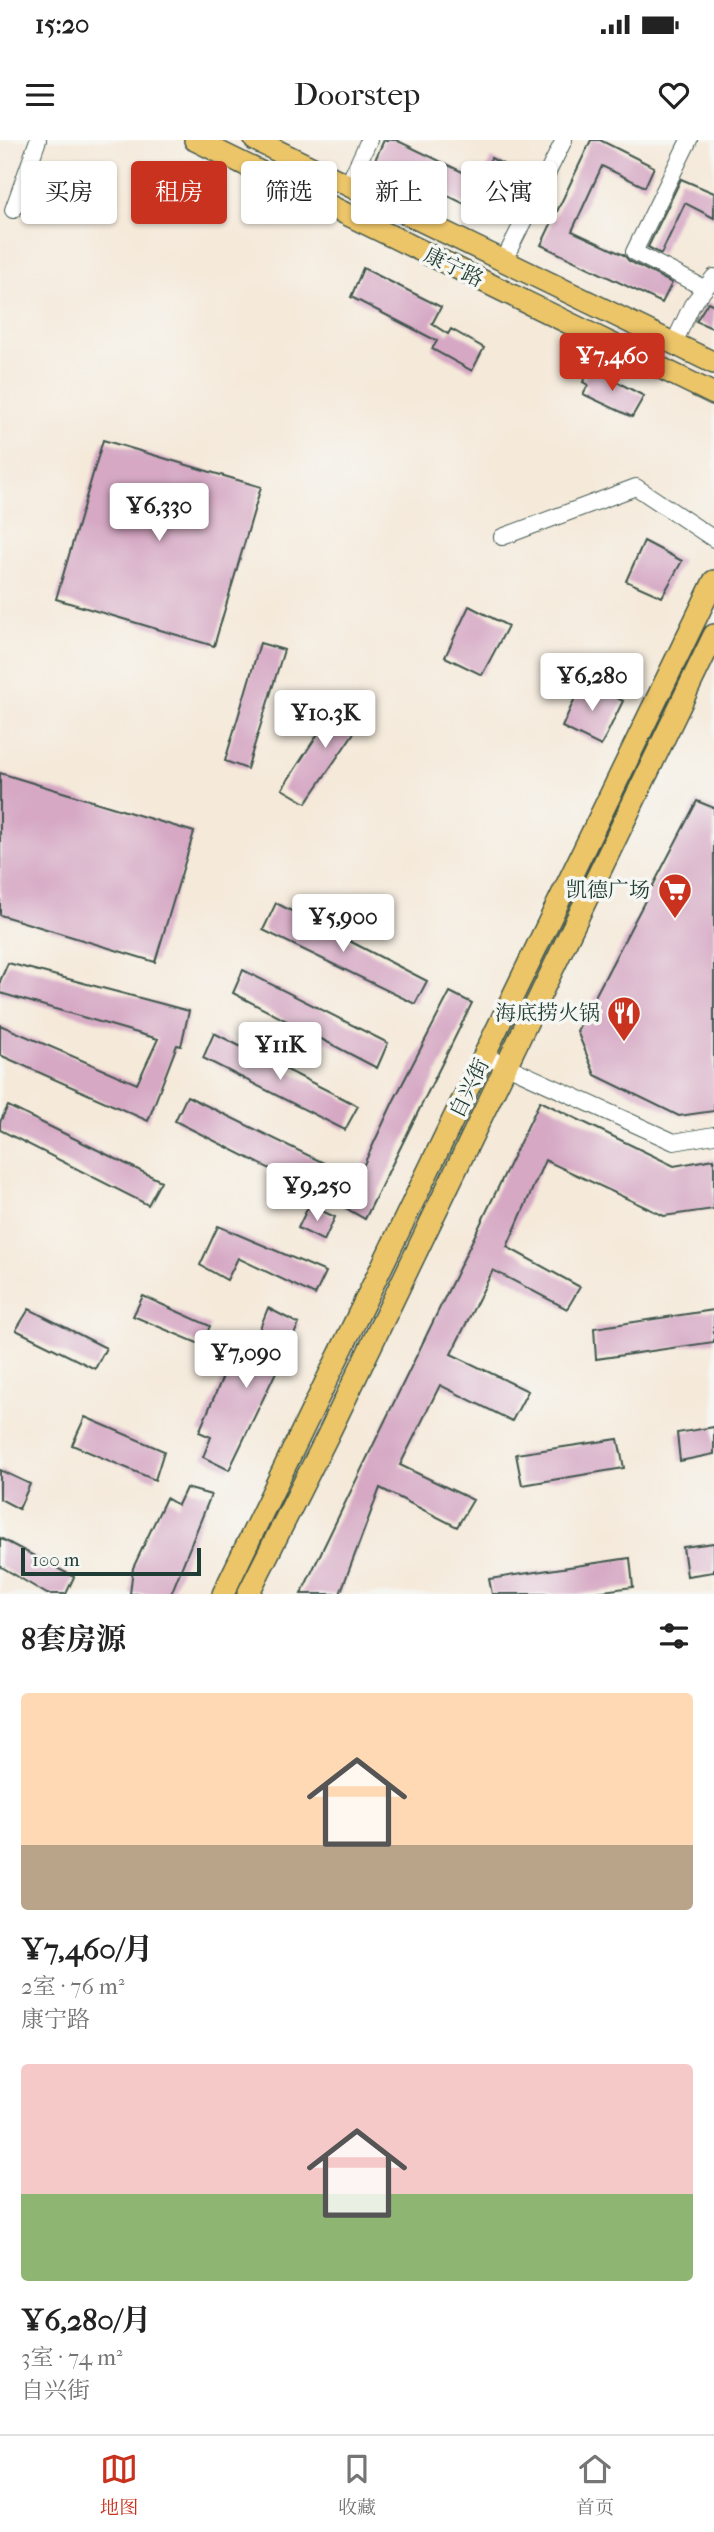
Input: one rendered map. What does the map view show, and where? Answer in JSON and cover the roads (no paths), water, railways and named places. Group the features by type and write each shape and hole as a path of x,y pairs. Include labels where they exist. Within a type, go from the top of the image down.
{"main road":[{"name":"康宁路","path":"195,140 714,394"},
{"name":"康宁路","path":"255,140 714,363"},
{"name":"自兴街","path":"223,1594 714,582"},
{"name":"自兴街","path":"248,1594 327,1437 714,635"}],"street":[{"path":"13,211 38,140"},
{"path":"348,185 369,140"},
{"path":"504,260 564,140"},
{"path":"673,345 692,305 709,282 634,252 690,140"},
{"path":"502,537 636,486 714,539"},
{"path":"485,1056 674,1142 714,1135"}],"place":[{"name":"凯德广场","path":"675,920"},
{"name":"海底捞火锅","path":"624,1043"}]}
